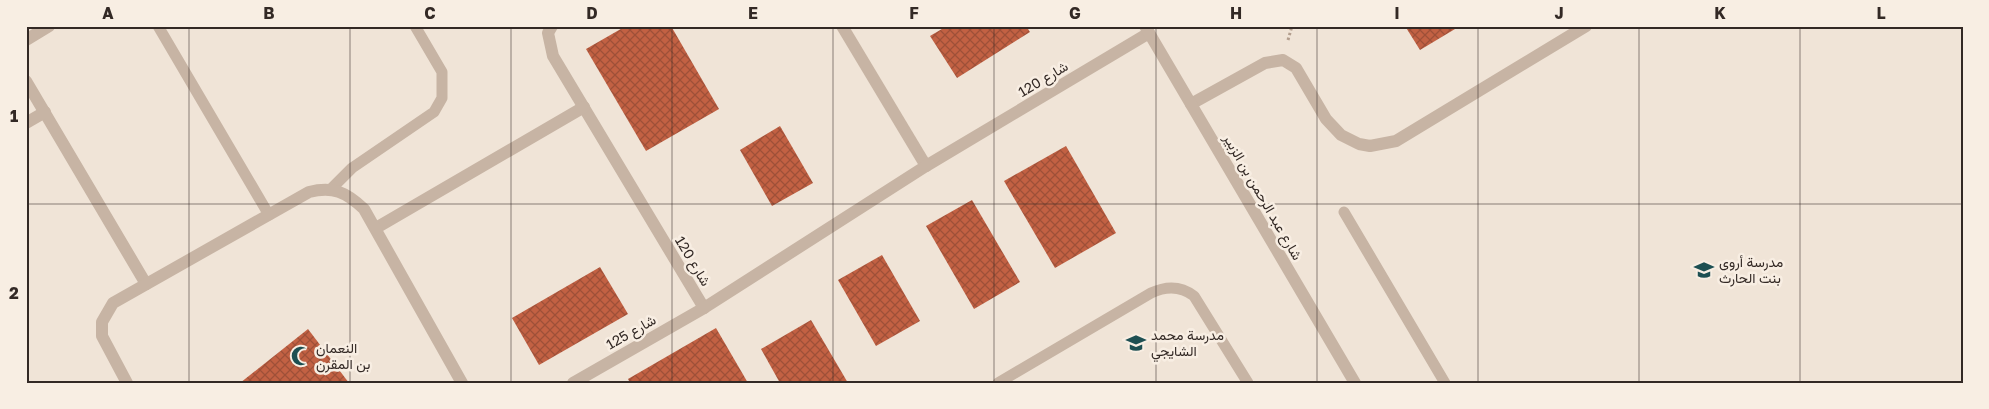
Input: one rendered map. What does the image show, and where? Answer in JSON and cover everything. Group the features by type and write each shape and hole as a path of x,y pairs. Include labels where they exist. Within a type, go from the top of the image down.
{"street":[{"path":"26,40 49,26"},
{"name":"شارع 120","path":"552,26 548,32 553,56 704,308 926,166 1147,30"},
{"path":"842,26 926,166"},
{"path":"1191,104 1253,68 1265,63 1283,60 1296,68 1326,119 1341,135 1360,144 1370,146 1396,141 1586,26"},
{"name":"شارع عبد الرحمن بن الزبير","path":"1147,30 1355,383"},
{"path":"26,81 146,284"},
{"path":"376,228 584,107"},
{"path":"26,123 44,112"},
{"path":"127,383 102,336 102,322 113,303 308,192 330,190 341,192 354,198 364,208 462,383"},
{"name":"شارع 125","path":"573,383 704,308"}],"lane":[{"path":"158,26 269,215"},
{"path":"330,190 352,168 434,112 442,98 442,72 415,26"},
{"path":"1344,212 1445,383"},
{"path":"998,383 1160,288 1186,289 1194,296 1248,383"}],"building":[{"path":"626,26 671,26 719,109 646,151 586,49"},
{"path":"947,26 1026,26 1030,32 957,78 930,36"},
{"path":"1405,26 1460,26 1420,50"},
{"path":"780,126 813,183 772,206 740,150"},
{"path":"1066,146 1116,233 1055,268 1004,181"},
{"path":"972,200 1020,282 974,309 926,226"},
{"path":"882,255 920,321 876,346 838,280"},
{"path":"600,267 628,314 539,365 512,318"},
{"path":"811,320 848,383 780,383 761,349"},
{"path":"716,328 748,383 630,383 628,379"},
{"name":"النعمان بن المقرن","path":"308,329 349,383 240,383"}],"place":[{"name":"مدرسة أروى بنت الحارث","path":"1704,270"},
{"name":"مدرسة محمد الشايجي","path":"1136,343"},
{"name":"النعمان بن المقرن","path":"301,356"}]}
